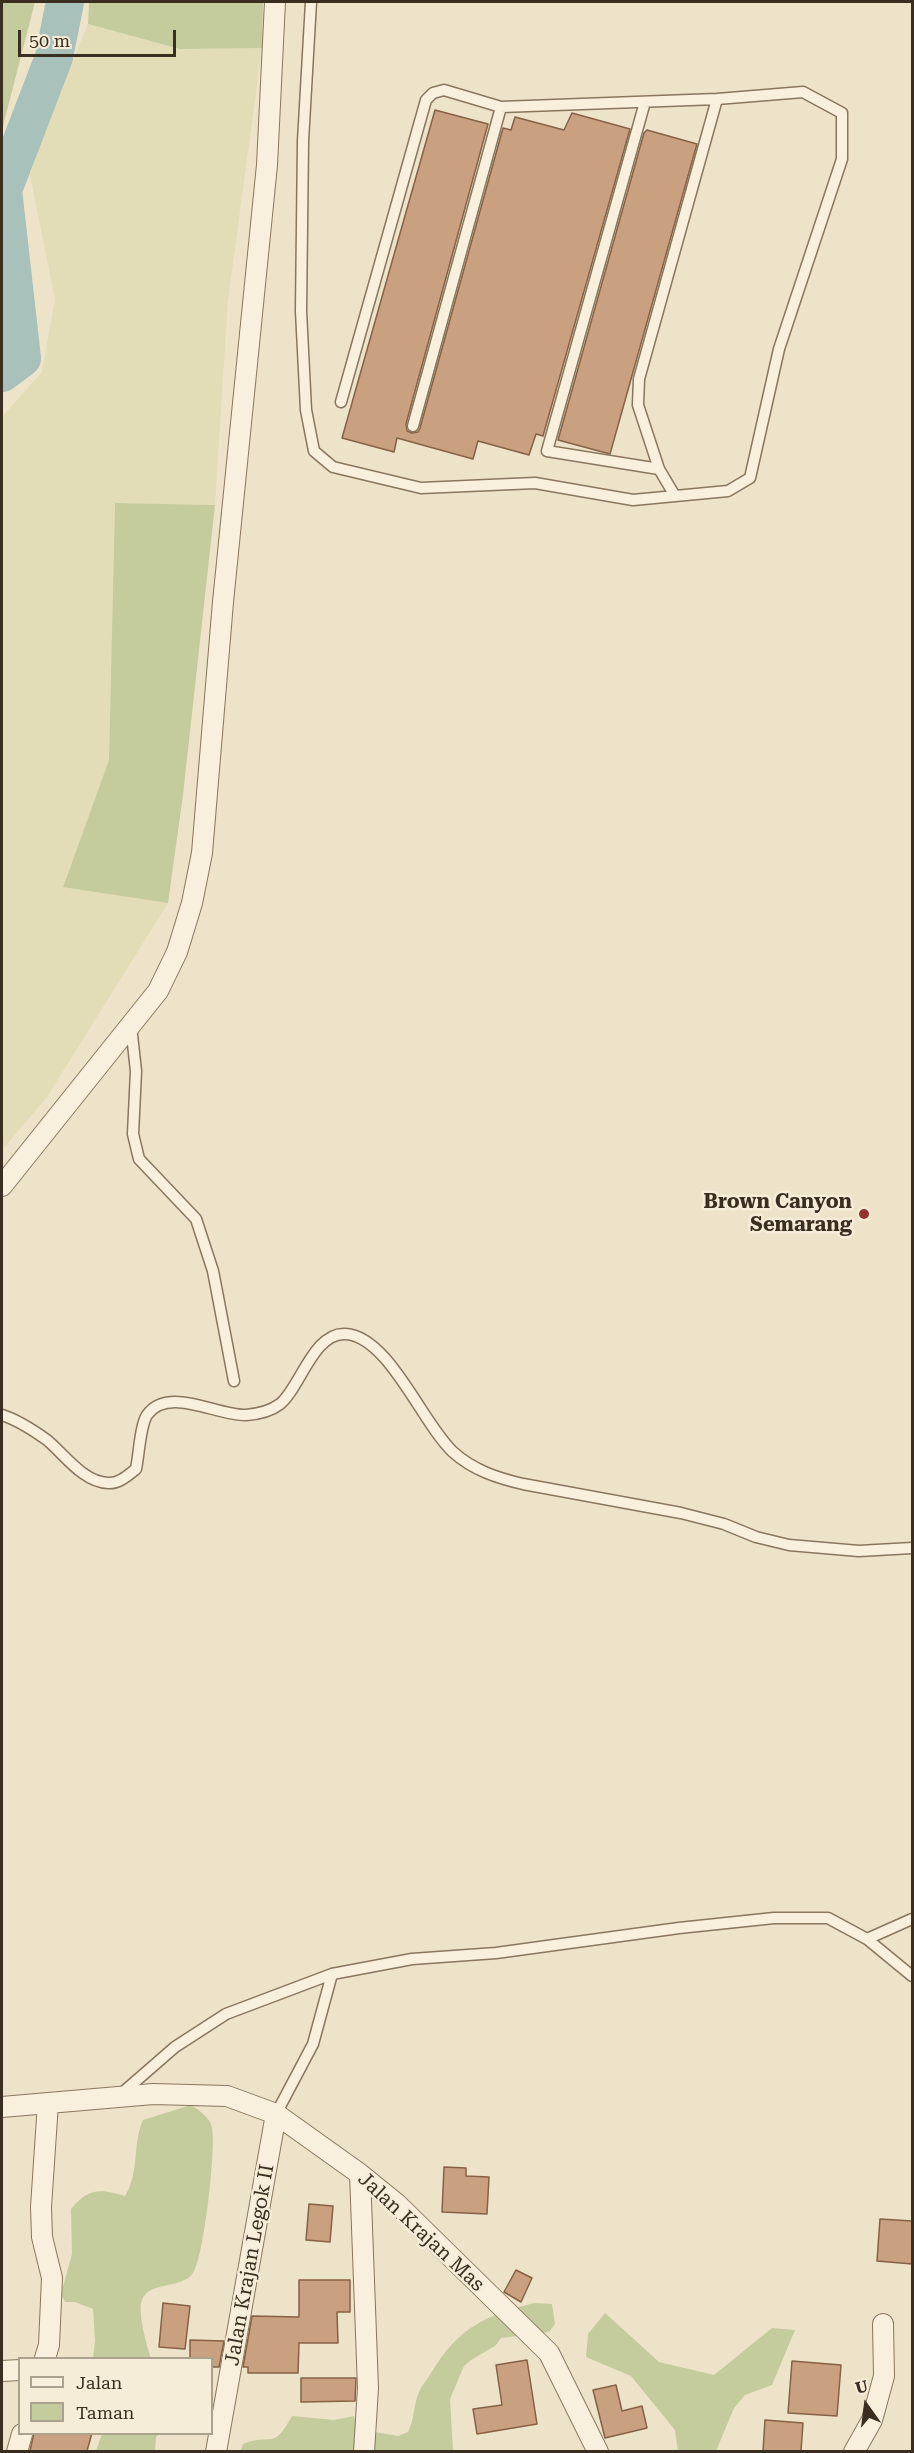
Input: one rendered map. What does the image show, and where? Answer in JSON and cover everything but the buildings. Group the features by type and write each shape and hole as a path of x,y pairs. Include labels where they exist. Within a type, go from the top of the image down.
{"street":[{"path":"2,1186 158,992 177,952 192,903 202,853 223,602 267,165 275,2"},
{"name":"Jalan Krajan Mas","path":"2,2107 153,2094 227,2096 276,2114 360,2174 397,2204 549,2354 598,2451"},
{"path":"45,2357 49,2345 52,2278 42,2236 41,2207 48,2103"},
{"name":"Jalan Krajan Legok II","path":"216,2451 276,2114"},
{"path":"360,2174 368,2388 364,2451"},
{"path":"854,2451 872,2420 884,2376 883,2324"},
{"path":"2,2371 18,2370"},
{"path":"17,2451 21,2435"}],"lane":[{"path":"311,2 303,141 301,311 306,410 314,451 333,467 421,488 536,483 633,500 728,491 750,478 779,348 842,159 842,113 803,92 717,99 501,107 444,90 433,93 426,100 341,402"},
{"path":"675,496 659,469 638,405 639,380 717,99"},
{"path":"645,102 547,451 659,469"},
{"path":"413,426 501,107"},
{"path":"131,1026 136,1071 133,1134 139,1159 196,1219 213,1271 234,1381"},
{"path":"2,1415 16,1419 47,1440 91,1480 109,1484 122,1480 136,1469 147,1415 160,1406 177,1400 224,1413 246,1415 265,1412 281,1403 316,1350 329,1340 345,1333 365,1339 383,1354 437,1434 453,1452 471,1466 499,1478 681,1513 789,1545 859,1551 912,1548"},
{"path":"116,2098 175,2047 226,2014 332,1974 412,1959 496,1953 679,1928 774,1918 828,1918 867,1939 912,1976"},
{"path":"867,1939 912,1919"},
{"path":"276,2114 313,2044 332,1974"}],"shaded area":[{"path":"88,24 180,49 262,48 228,300 215,505 115,503 109,760 63,886 168,903 47,1097 2,1150 2,417 42,372 55,299 30,175 48,121"}],"green space":[{"path":"2,2 35,2 2,130"},
{"path":"89,2 263,2 262,48 180,49 88,24"},
{"path":"115,503 215,505 183,795 168,903 63,887 109,760"},
{"path":"191,2105 209,2121 213,2140 212,2157 201,2247 193,2273 188,2278 181,2282 158,2287 146,2294 142,2300 142,2320 151,2357 93,2357 95,2341 93,2309 75,2302 65,2302 61,2294 72,2254 71,2209 89,2193 102,2191 125,2196 133,2177 143,2120"},
{"path":"534,2303 552,2304 555,2324 549,2332 501,2338 495,2346 464,2366 450,2399 453,2451 240,2452 243,2444 276,2438 292,2416 334,2420 354,2416 357,2429 398,2436 408,2432 420,2389 452,2344 474,2326 487,2319"},
{"path":"605,2313 659,2362 714,2375 772,2328 795,2330 772,2385 745,2395 734,2408 716,2451 678,2451 675,2430 631,2376 586,2357 588,2334"},
{"path":"102,2435 158,2435 155,2451 96,2451"}],"waterway":[{"path":"2,373 22,358 3,190 54,57 65,2"}],"place":[{"name":"Brown Canyon Semarang","path":"864,1214"}]}
